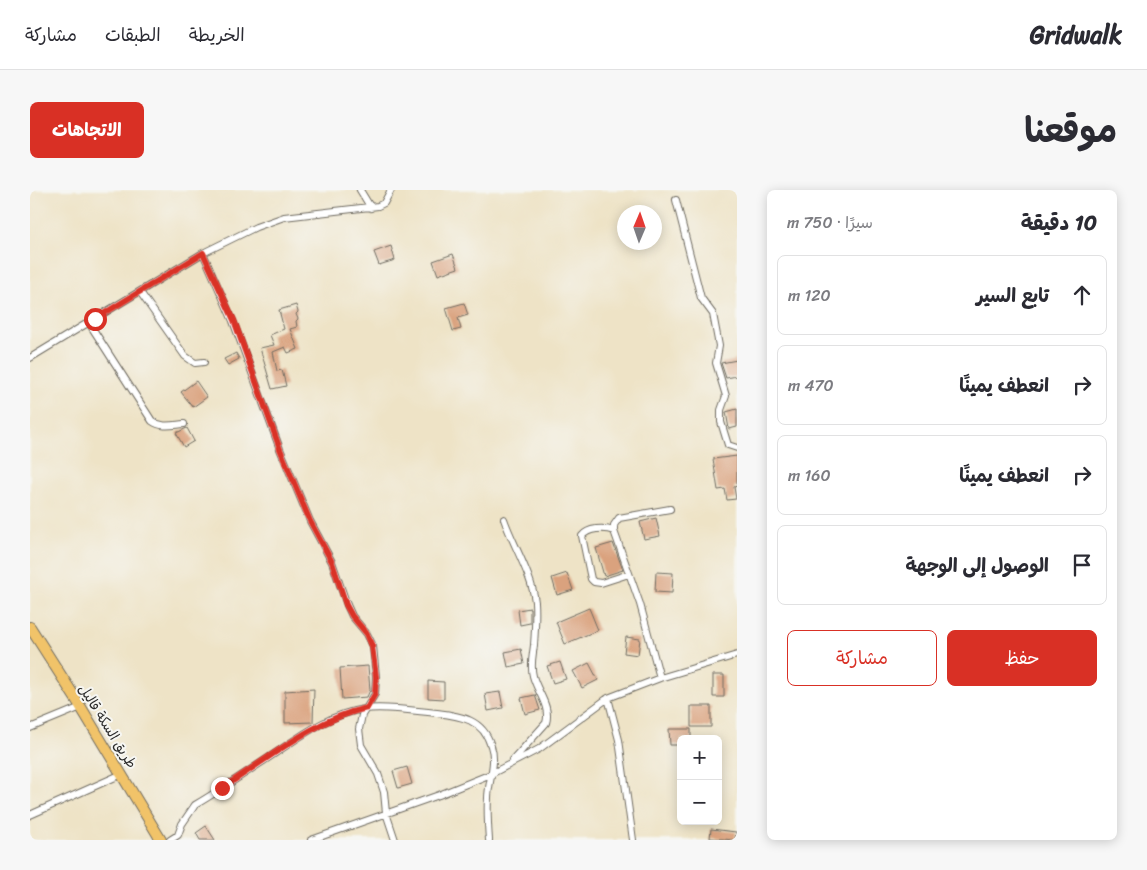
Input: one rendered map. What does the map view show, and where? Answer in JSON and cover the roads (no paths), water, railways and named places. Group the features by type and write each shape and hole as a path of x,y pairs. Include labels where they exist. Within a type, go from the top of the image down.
{"main road":[{"name":"طريق السكة قاليل","path":"31,633 81,707 162,840"}],"street":[{"path":"360,190 371,208"},
{"path":"30,358 203,253 256,228 284,217 371,208 384,203 391,190"},
{"path":"676,200 701,298 714,314 719,346 716,363 726,396 721,410 722,428 728,445 737,448"},
{"path":"203,253 234,320 280,449 310,521 332,562 346,605 352,616 367,634 372,646 376,677 375,694 362,715 359,729 361,745 378,774 384,792 386,813 395,840"},
{"path":"140,292 185,356 195,363 204,362"},
{"path":"89,323 152,422 166,426 184,424"},
{"path":"660,678 640,604 630,574 626,569 614,531 614,525 619,518 670,509"},
{"path":"504,519 510,538 522,562 534,600 536,612 531,667 533,677 544,700 548,717 546,723 506,767"},
{"path":"614,531 603,528 586,532 582,536 591,579 594,582 601,583 630,574"},
{"path":"311,840 506,767 539,748 608,698 660,678 737,656"},
{"path":"608,698 619,740 633,840"},
{"path":"30,728 81,707"},
{"path":"170,840 178,836 185,819 195,805 316,727 348,712 367,708 405,710 467,718 477,725 485,734 491,746 493,757 488,797 489,840"},
{"path":"30,815 122,774"}]}
